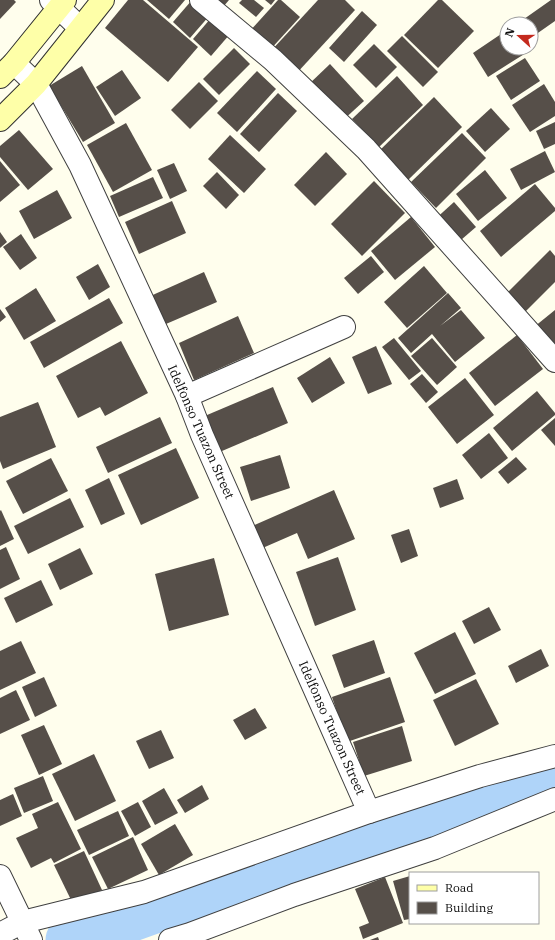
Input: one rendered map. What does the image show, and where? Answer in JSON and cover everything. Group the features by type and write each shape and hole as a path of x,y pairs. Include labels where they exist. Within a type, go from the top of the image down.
{"main road":[{"path":"0,120 36,84 103,0"},
{"path":"7,70 58,2"}],"street":[{"path":"201,0 273,60 366,149 555,360"},
{"path":"58,2 80,28"},
{"name":"Idelfonso Tuazon Street","path":"7,70 36,84 80,165 187,396 202,435 369,812"},
{"path":"187,396 344,327"},
{"path":"0,934 27,932 369,812 480,776 555,756"},
{"path":"170,940 294,895 435,848 555,799"},
{"path":"0,876 27,932"}],"building":[{"path":"0,0 14,0 16,2 0,19"},
{"path":"128,0 143,0 198,47 168,82 105,28"},
{"path":"147,0 185,0 169,19"},
{"path":"192,0 210,15 190,38 173,22"},
{"path":"214,0 229,0 223,7"},
{"path":"242,0 254,0 264,8 256,17 239,3"},
{"path":"265,0 275,0 271,5"},
{"path":"278,0 281,0 300,17 269,51 249,32"},
{"path":"318,0 345,0 355,10 295,75 270,52"},
{"path":"438,0 442,0 474,31 438,68 404,35"},
{"path":"551,0 555,0 555,21 539,32 539,16 528,16"},
{"path":"362,11 377,25 344,62 329,48"},
{"path":"211,18 230,34 211,56 193,39"},
{"path":"499,35 499,56 521,56 488,77 473,53"},
{"path":"402,36 438,72 423,87 387,51"},
{"path":"374,44 397,67 376,88 353,65"},
{"path":"234,48 250,64 219,95 203,79"},
{"path":"525,58 540,81 511,100 496,76"},
{"path":"330,64 364,101 341,122 307,86"},
{"path":"82,66 115,123 83,142 49,86"},
{"path":"122,70 141,98 115,116 96,87"},
{"path":"257,71 276,89 237,132 217,113"},
{"path":"397,76 423,105 379,147 352,119"},
{"path":"199,82 218,101 190,129 171,110"},
{"path":"544,84 555,102 555,116 530,132 512,105"},
{"path":"278,93 297,111 259,152 240,134"},
{"path":"434,97 462,127 405,183 376,154"},
{"path":"491,108 510,129 485,152 466,131"},
{"path":"555,122 555,144 544,149 536,131"},
{"path":"126,123 152,170 113,192 87,145"},
{"path":"19,130 53,169 28,190 0,157 0,146"},
{"path":"462,133 486,158 436,208 411,182"},
{"path":"230,135 266,169 244,193 208,159"},
{"path":"545,151 555,172 521,190 510,169"},
{"path":"326,152 347,174 315,206 294,185"},
{"path":"0,161 20,185 0,202"},
{"path":"174,163 187,191 170,199 157,170"},
{"path":"485,170 507,198 478,221 456,194"},
{"path":"217,172 239,195 226,209 203,186"},
{"path":"153,177 163,198 119,217 110,196"},
{"path":"374,181 405,213 362,256 331,224"},
{"path":"535,184 555,208 555,211 501,257 480,231"},
{"path":"57,190 72,218 34,239 19,211"},
{"path":"172,201 186,233 139,254 125,222"},
{"path":"454,202 476,227 454,246 432,222"},
{"path":"411,217 435,247 395,280 371,251"},
{"path":"0,232 7,242 0,248"},
{"path":"21,234 37,258 20,270 3,247"},
{"path":"550,250 555,256 555,282 523,314 504,296"},
{"path":"371,256 384,272 358,294 344,278"},
{"path":"98,264 110,287 89,300 76,277"},
{"path":"424,266 447,293 407,328 384,302"},
{"path":"204,272 217,302 159,327 146,298"},
{"path":"36,288 56,321 24,340 5,308"},
{"path":"448,293 461,308 440,326 461,310 485,338 455,362 432,334 411,353 398,338"},
{"path":"109,298 123,323 44,368 30,342"},
{"path":"0,309 6,317 0,322"},
{"path":"555,310 555,355 534,327"},
{"path":"238,316 254,353 194,380 179,343"},
{"path":"517,335 543,369 495,406 469,373"},
{"path":"394,338 421,371 409,380 382,347"},
{"path":"432,338 457,367 437,385 411,356"},
{"path":"121,341 148,393 105,416 100,407 78,418 56,376"},
{"path":"376,346 392,384 368,394 352,357"},
{"path":"330,357 345,383 312,403 297,378"},
{"path":"422,374 438,392 426,403 410,384"},
{"path":"465,378 494,415 457,444 428,407"},
{"path":"273,387 288,423 215,454 200,418"},
{"path":"537,391 555,415 512,451 493,428"},
{"path":"38,402 56,447 3,469 0,461 0,417"},
{"path":"160,417 172,443 108,473 96,447"},
{"path":"555,418 555,446 541,430"},
{"path":"489,433 508,458 481,479 462,455"},
{"path":"176,448 199,498 141,525 118,475"},
{"path":"280,455 290,488 251,501 240,467"},
{"path":"516,457 527,469 508,484 498,472"},
{"path":"51,458 68,491 23,514 6,481"},
{"path":"109,478 125,514 101,525 85,490"},
{"path":"457,479 464,499 440,508 433,488"},
{"path":"334,490 355,539 308,559 297,533 258,550 248,528"},
{"path":"70,498 84,527 28,554 14,526"},
{"path":"1,510 14,539 0,546 0,511"},
{"path":"409,529 418,556 401,563 391,535"},
{"path":"6,547 20,579 0,589 0,550"},
{"path":"80,548 93,574 60,590 48,564"},
{"path":"338,557 356,610 315,626 296,572"},
{"path":"214,558 229,615 169,631 155,574"},
{"path":"41,580 53,605 16,623 4,598"},
{"path":"489,607 501,630 474,644 462,621"},
{"path":"455,632 476,674 435,694 414,653"},
{"path":"374,640 385,673 344,688 332,655"},
{"path":"21,641 36,673 0,690 0,651"},
{"path":"541,649 549,666 516,683 508,666"},
{"path":"44,677 57,706 35,717 22,687"},
{"path":"390,677 405,722 347,742 332,697"},
{"path":"476,679 499,724 455,746 433,700"},
{"path":"16,690 30,720 0,734 0,698"},
{"path":"255,708 267,728 245,740 233,720"},
{"path":"44,725 62,764 39,775 21,735"},
{"path":"402,726 412,761 364,776 353,742"},
{"path":"161,730 174,758 149,769 136,741"},
{"path":"94,754 116,801 75,821 52,774"},
{"path":"43,776 53,801 24,813 14,788"},
{"path":"202,785 209,799 185,813 177,800"},
{"path":"164,788 178,813 155,825 142,801"},
{"path":"13,794 22,816 0,826 0,800"},
{"path":"58,802 81,849 54,863 51,858 31,868 16,838 38,828 32,814"},
{"path":"138,802 151,827 135,836 121,811"},
{"path":"118,811 129,836 89,855 77,830"},
{"path":"175,824 193,855 159,875 141,844"},
{"path":"133,837 148,870 108,889 92,857"},
{"path":"84,851 102,890 73,904 54,865"},
{"path":"409,876 409,919 404,920 393,881"},
{"path":"385,877 403,923 363,939 359,927 369,923 355,889"},
{"path":"378,937 379,940 370,940"}],"waterway":[{"path":"70,940 221,885 528,787 555,775"}]}
